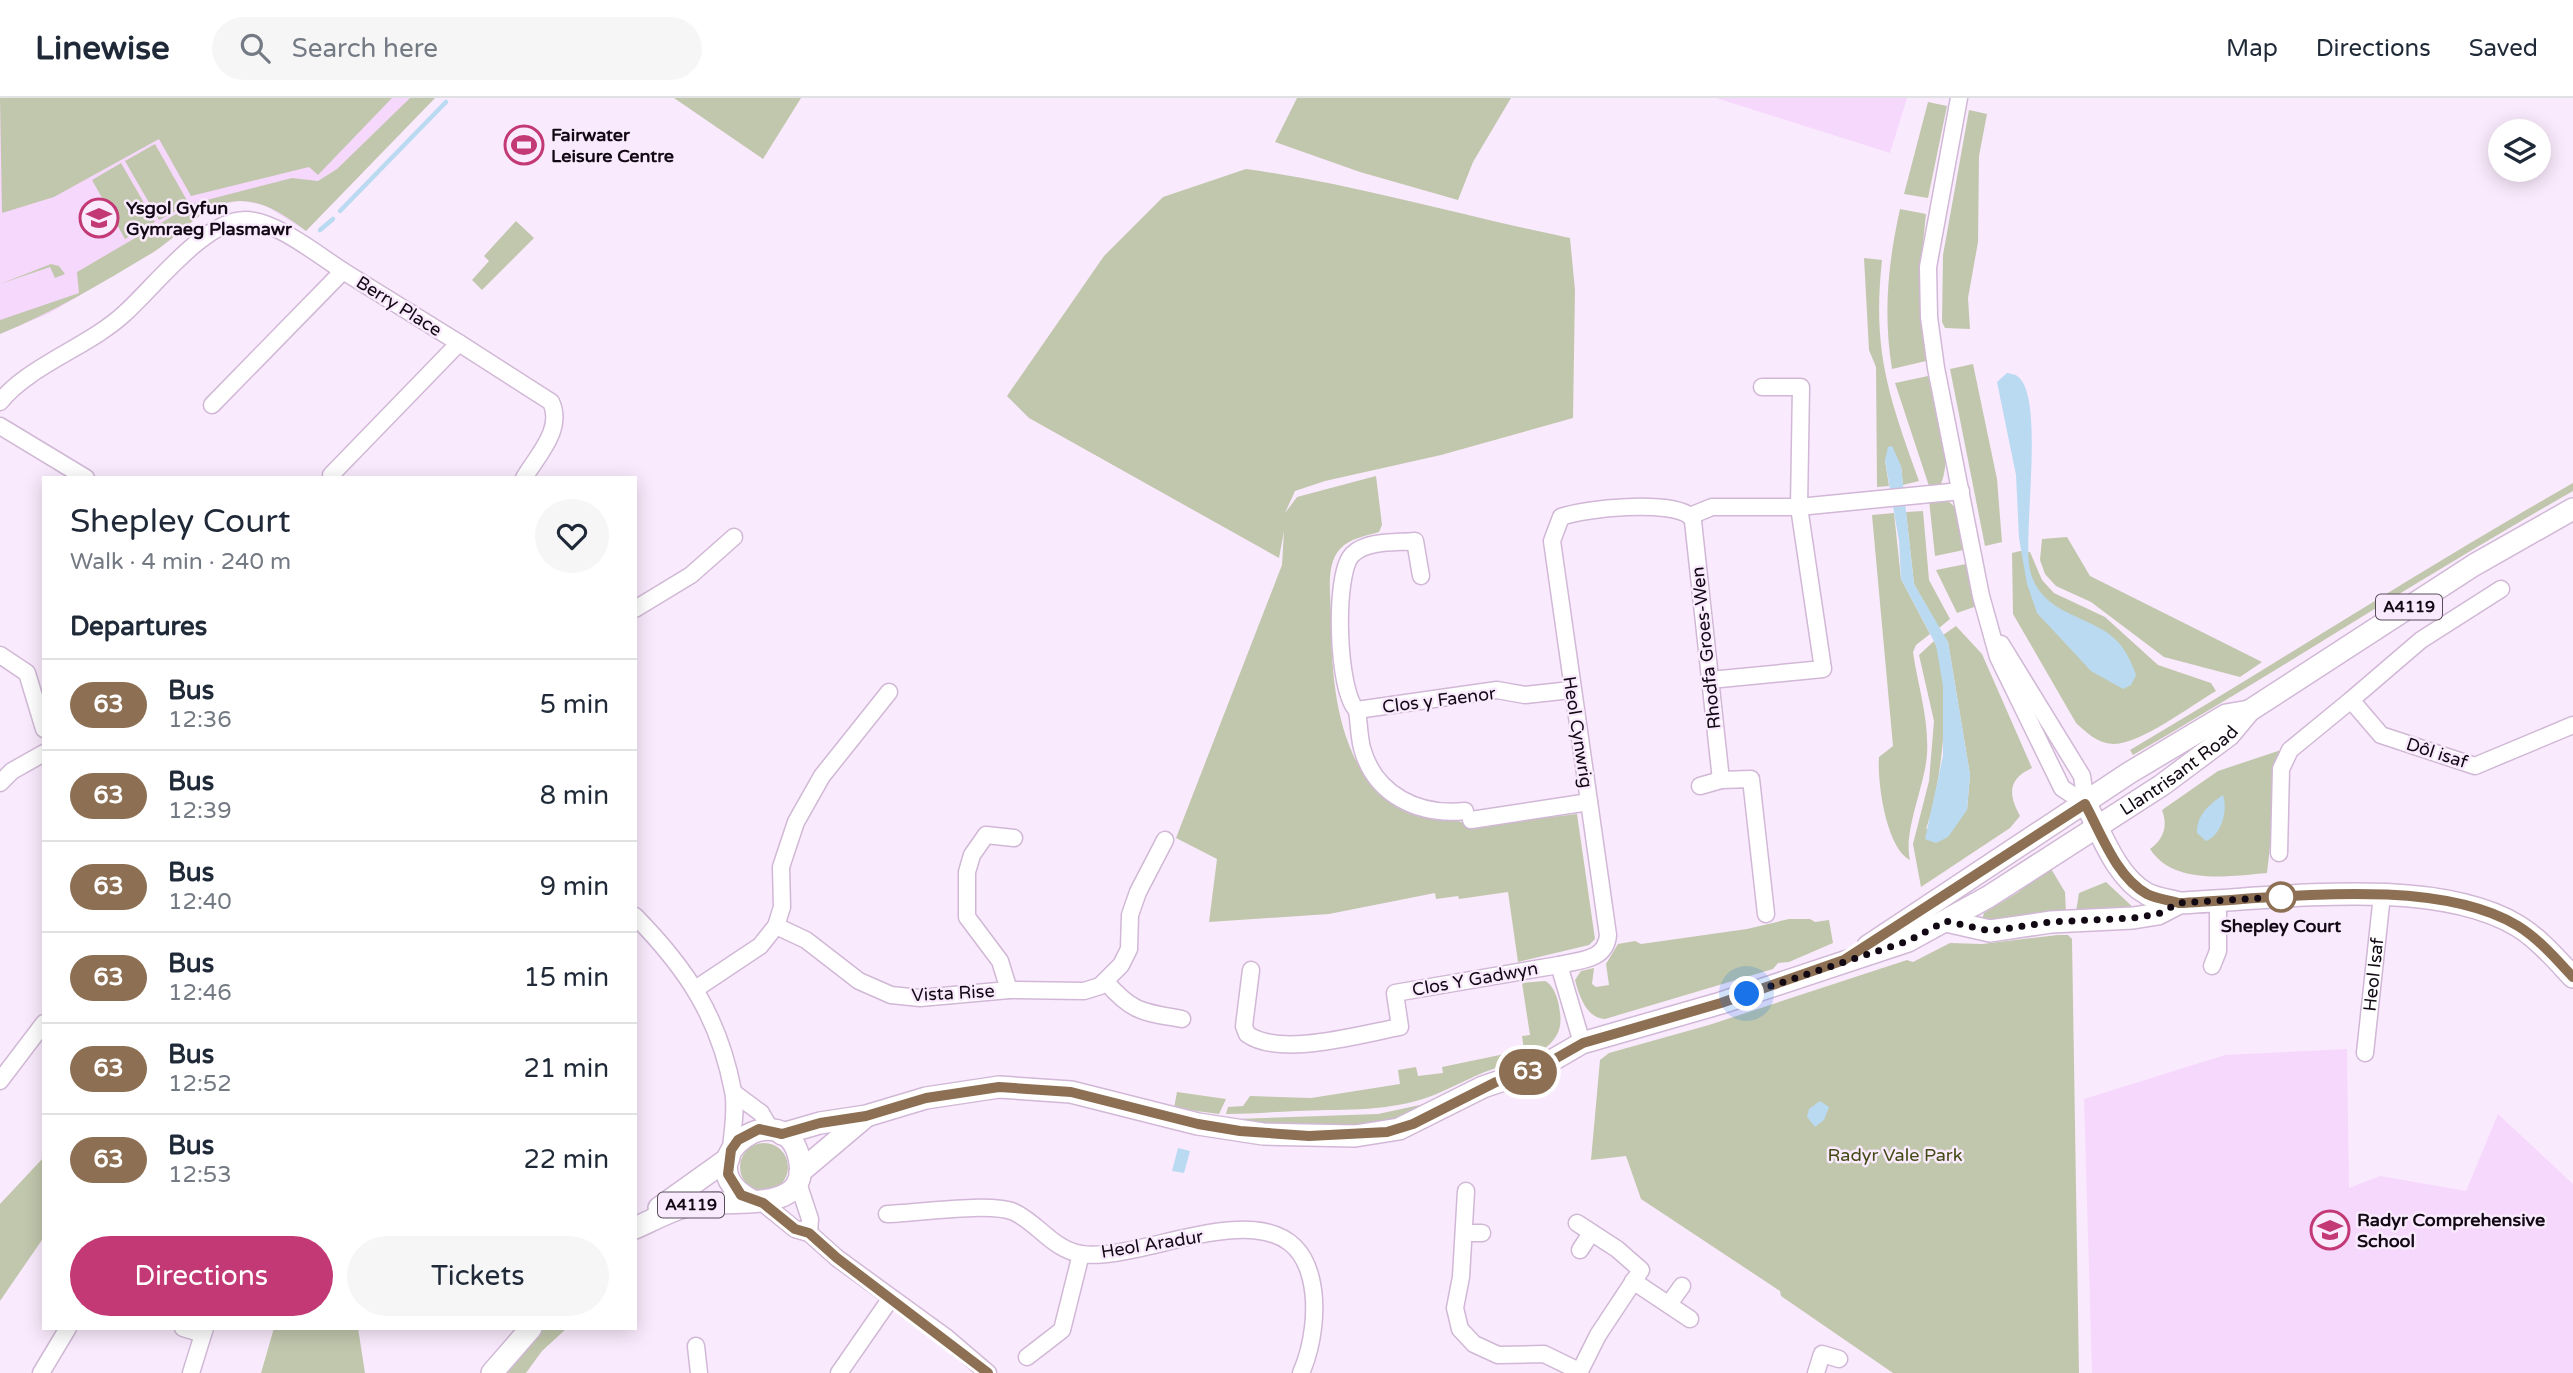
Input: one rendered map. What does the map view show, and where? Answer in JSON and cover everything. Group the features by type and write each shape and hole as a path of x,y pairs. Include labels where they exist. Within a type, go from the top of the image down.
{"main road":[{"name":"Llantrisant Road","path":"637,1224 730,1154 747,1133 776,1132 866,1116 926,1098 999,1087 1071,1092 1198,1124 1295,1136 1371,1135 1413,1124 1483,1087 1544,1066 1583,1043 1721,1003 1844,960 1908,941 1946,921 2162,785 2229,735 2249,710 2474,565 2573,509"},
{"name":"Llantrisant Road","path":"1844,960 2226,715 2249,710"},
{"path":"2085,804 2119,865 2134,884 2147,894 2179,903 2347,893 2450,903 2497,916 2530,935 2573,977"},
{"path":"1946,921 1990,931 2051,922 2133,918 2158,914 2179,903"},
{"name":"Llantrisant Road","path":"637,1225 689,1205 777,1201 787,1195 799,1176 866,1116"},
{"path":"776,1132 797,1152 799,1176"},
{"name":"A4119","path":"730,1154 728,1174 733,1185 757,1202"},
{"path":"492,1373 529,1330"}],"street":[{"path":"1959,98 1931,250 1928,297 1936,366 1981,596 1994,633 2082,776 2085,804"},
{"path":"0,402 15,386 85,343 122,316 204,237 228,223 246,220 272,226 343,271"},
{"name":"Berry Place","path":"212,405 343,271 459,343 331,475"},
{"path":"459,343 551,402 556,419 553,429 524,476"},
{"path":"1710,680 1823,669 1799,507 1801,387 1762,387"},
{"path":"0,426 83,476"},
{"path":"1690,516 1712,508 1799,507 1961,491"},
{"name":"Heol Cynwrig","path":"1559,965 1594,957 1607,945 1552,541 1561,517 1591,509 1673,508 1690,516"},
{"name":"Rhodfa Groes-Wen","path":"1690,516 1693,521 1721,780"},
{"path":"637,608 691,575 734,537"},
{"path":"1421,576 1415,541 1368,545 1352,555 1343,571 1341,653 1362,748 1369,766 1394,795 1428,812 1468,815 1589,802"},
{"path":"2279,853 2281,769 2290,750 2421,640 2501,589"},
{"path":"0,654 27,673 42,722"},
{"name":"Clos y Faenor","path":"1354,708 1497,690 1525,695 1571,690"},
{"path":"696,988 760,946 776,926 782,907 781,867 796,822 822,776 889,691"},
{"name":"Dôl isaf","path":"2351,700 2381,735 2475,766 2573,725"},
{"path":"0,783 12,771 42,754"},
{"path":"1700,786 1721,780 1751,779 1766,914"},
{"path":"1009,990 1000,961 967,917 967,872 983,828 1014,838"},
{"path":"1166,840 1122,917 1129,949 1121,965 1106,982 1125,1003 1138,1011 1182,1019"},
{"name":"Heol Isaf","path":"2365,1053 2382,895"},
{"path":"2211,966 2218,951 2218,901"},
{"path":"637,918 696,988 711,1018 734,1093 730,1154"},
{"name":"Vista Rise","path":"776,926 817,948 859,982 891,995 920,998 1009,990 1084,991 1106,982"},
{"path":"1559,965 1583,1043"},
{"name":"Clos Y Gadwyn","path":"1251,970 1244,1026 1247,1034 1265,1043 1287,1044 1400,1027 1395,993 1559,965"},
{"path":"0,1081 42,1026"},
{"path":"734,1093 761,1113 776,1132"},
{"path":"799,1176 810,1219 809,1233"},
{"path":"1466,1191 1455,1308 1460,1329 1474,1344 1498,1355 1544,1354 1579,1372 1598,1335 1641,1270 1618,1249 1577,1223"},
{"path":"757,1202 795,1229 809,1233 988,1373"},
{"name":"Heol Aradur","path":"887,1214 989,1206 1000,1208 1030,1221 1046,1238 1081,1254 1127,1250 1245,1229 1282,1237 1299,1251 1308,1266 1313,1289 1312,1331 1308,1358 1301,1373"},
{"path":"1464,1233 1482,1234"},
{"path":"1580,1250 1591,1233"},
{"path":"1027,1357 1062,1330 1081,1254"},
{"path":"1633,1281 1690,1319"},
{"path":"1669,1304 1682,1286"},
{"path":"839,1373 891,1298"},
{"path":"41,1373 67,1330"},
{"path":"191,1373 204,1331"},
{"path":"696,1346 699,1369 716,1363"},
{"path":"1816,1373 1822,1354 1839,1359"}],"shaded area":[{"name":"Ysgol Gyfun Gymraeg Plasmawr","path":"0,98 435,98 306,231 264,205 241,201 207,210 155,251 50,313 0,334"},
{"path":"1716,98 1907,98 1890,153"},
{"name":"Radyr Comprehensive School","path":"2347,1049 2349,1188 2380,1176 2466,1191 2498,1114 2573,1184 2573,1373 2092,1373 2084,1099 2225,1055"}],"green space":[{"path":"0,98 392,98 318,175 309,167 191,196 159,139 54,197 2,213"},
{"path":"410,98 435,98 306,231 266,206 248,201 225,203 192,221 152,253 96,286 0,334 0,320 79,293 77,272 195,203 292,178 318,181 337,169"},
{"path":"674,98 801,98 763,159"},
{"path":"1297,98 1511,98 1473,162 1458,200 1360,172 1275,142"},
{"path":"1928,102 1947,106 1928,198 1904,194"},
{"path":"1969,110 1987,114 1979,156 1978,242 1968,298 1970,329 1945,328 1942,322 1943,255"},
{"path":"155,144 189,204 159,220 125,161"},
{"path":"121,163 155,222 125,239 92,180"},
{"path":"1246,169 1368,192 1570,238 1575,290 1573,418 1441,455 1325,481 1295,491 1285,513 1297,497 1376,476 1382,525 1379,532 1344,545 1335,556 1331,572 1333,672 1344,730 1354,757 1369,781 1389,801 1414,815 1470,823 1471,829 1577,814 1595,939 1589,945 1518,962 1508,892 1459,899 1458,896 1436,899 1435,893 1329,914 1209,922 1217,859 1176,838 1282,565 1284,531 1279,558 1029,418 1007,396 1104,256 1163,197"},
{"path":"1900,209 1926,214 1919,282 1926,361 1892,369 1887,308 1892,249"},
{"path":"516,221 534,238 482,290 472,280 489,261 484,256"},
{"path":"1864,258 1882,260 1879,322 1885,374 1919,481 1903,485 1901,466 1885,460 1889,486 1877,487 1876,367 1869,350"},
{"path":"51,264 59,266 65,274 55,278 50,267 0,284"},
{"path":"1973,364 1997,479 2002,542 1985,546 1950,369"},
{"path":"1928,376 1946,458 1941,484 1930,489 1895,383"},
{"path":"2573,483 2573,491 2133,755 2130,750 2461,548"},
{"path":"1946,499 1956,508 1964,550 1935,556 1929,500"},
{"path":"1923,511 1929,580 1950,619 1939,628 1914,584 1906,512"},
{"path":"1894,513 1901,579 1930,634 1916,645 1913,652 1925,715 1927,754 1909,836 1910,860 1902,853 1889,828 1879,768 1879,757 1893,746 1872,515"},
{"path":"2067,537 2090,576 2262,662 2240,677 2164,657 2091,602 2056,586 2045,574 2040,560 2042,539"},
{"path":"2030,552 2042,580 2054,593 2105,617 2158,665 2211,683 2216,691 2151,731 2124,743 2102,742 2093,737 2076,723 2013,614 2012,553"},
{"path":"1966,564 1977,606 1957,613 1936,570"},
{"path":"1956,626 1982,654 2032,768 2014,782 2013,801 2020,816 2010,828 1921,887 1913,844 1929,781 1934,721 1919,655 1934,641 1944,681 1944,734 1937,788 1926,829 1967,810 1970,775 1948,642 1943,635"},
{"path":"2281,750 2267,873 2220,876 2188,874 2160,861 2150,849 2164,832 2162,810 2218,771"},
{"path":"2050,867 2065,892 2066,913 1992,921 1982,919 1984,913 2017,893"},
{"path":"2106,882 2136,910 2076,912 2079,893"},
{"path":"1789,919 1810,919 1815,922 1829,920 1833,943 1789,962 1778,963 1773,969 1605,1019 1593,1015 1584,1005 1575,980 1581,971 1594,968 1592,984 1596,987 1609,985 1606,964 1618,944 1635,941 1641,944 1747,929"},
{"name":"Radyr Vale Park","path":"2068,935 2072,939 2079,1373 1893,1373 1781,1296 1780,1291 1641,1199 1626,1156 1591,1160 1600,1060 1609,1053 1709,1025 1907,960 1913,962 1950,943 1982,944"},
{"path":"1545,981 1554,990 1557,999 1560,1026 1556,1037 1548,1045 1527,1058 1484,1072 1432,1096 1391,1106 1226,1114 1228,1107 1243,1106 1250,1096 1311,1098 1400,1084 1398,1070 1416,1067 1418,1076 1443,1073 1442,1067 1524,1050 1522,1036 1530,1035 1522,983"},
{"path":"1177,1092 1226,1099 1219,1114 1174,1108"},
{"path":"1429,1103 1384,1122 1360,1126 1310,1128 1236,1119 1378,1114"},
{"path":"764,1143 781,1150 788,1167 781,1184 764,1191 747,1184 740,1167 747,1150"},
{"path":"42,1159 42,1240 0,1301 0,1204"},
{"path":"273,1330 358,1330 365,1373 261,1373"},
{"path":"542,1330 565,1330 542,1351 526,1373 507,1373"}],"water":[{"path":"2007,373 2017,376 2026,388 2030,409 2030,570 2036,585 2056,606 2095,626 2118,642 2136,675 2131,685 2123,689 2091,671 2037,613 2027,584 2019,538 2016,475 1997,382"},
{"path":"1892,446 1901,466 1914,584 1948,642 1970,775 1967,810 1948,837 1936,843 1925,839 1943,756 1943,686 1936,645 1901,579 1899,541 1885,460 1888,447"},
{"path":"2223,795 2225,808 2220,828 2206,841 2197,833 2199,820 2209,806"},
{"path":"1820,1101 1829,1107 1824,1120 1815,1127 1807,1117 1809,1109"},
{"path":"1178,1148 1190,1151 1184,1173 1172,1171"}],"waterway":[{"path":"340,211 446,102"},
{"path":"320,230 333,219"}],"bus line":[{"name":"63","path":"988,1373 947,1338 837,1258 809,1233 795,1229 763,1203 741,1195 728,1174 731,1150 738,1140 759,1129 782,1134 808,1125 866,1116 926,1098 999,1087 1071,1092 1198,1124 1282,1136 1354,1136 1387,1132 1413,1124 1496,1082 1539,1068 1583,1043 1721,1003 1844,960 2085,804 2126,876 2147,894 2179,903 2347,893 2450,903 2486,912 2519,927 2573,977"}],"place":[{"name":"Fairwater Leisure Centre","path":"524,145"},
{"name":"Ysgol Gyfun Gymraeg Plasmawr","path":"99,218"},
{"name":"Shepley Court","path":"2281,897"},
{"name":"Radyr Comprehensive School","path":"2330,1230"}],"route":[{"path":"1747,994 1908,941 1946,921 1990,931 2051,922 2133,918 2158,914 2179,903 2281,897"}]}
